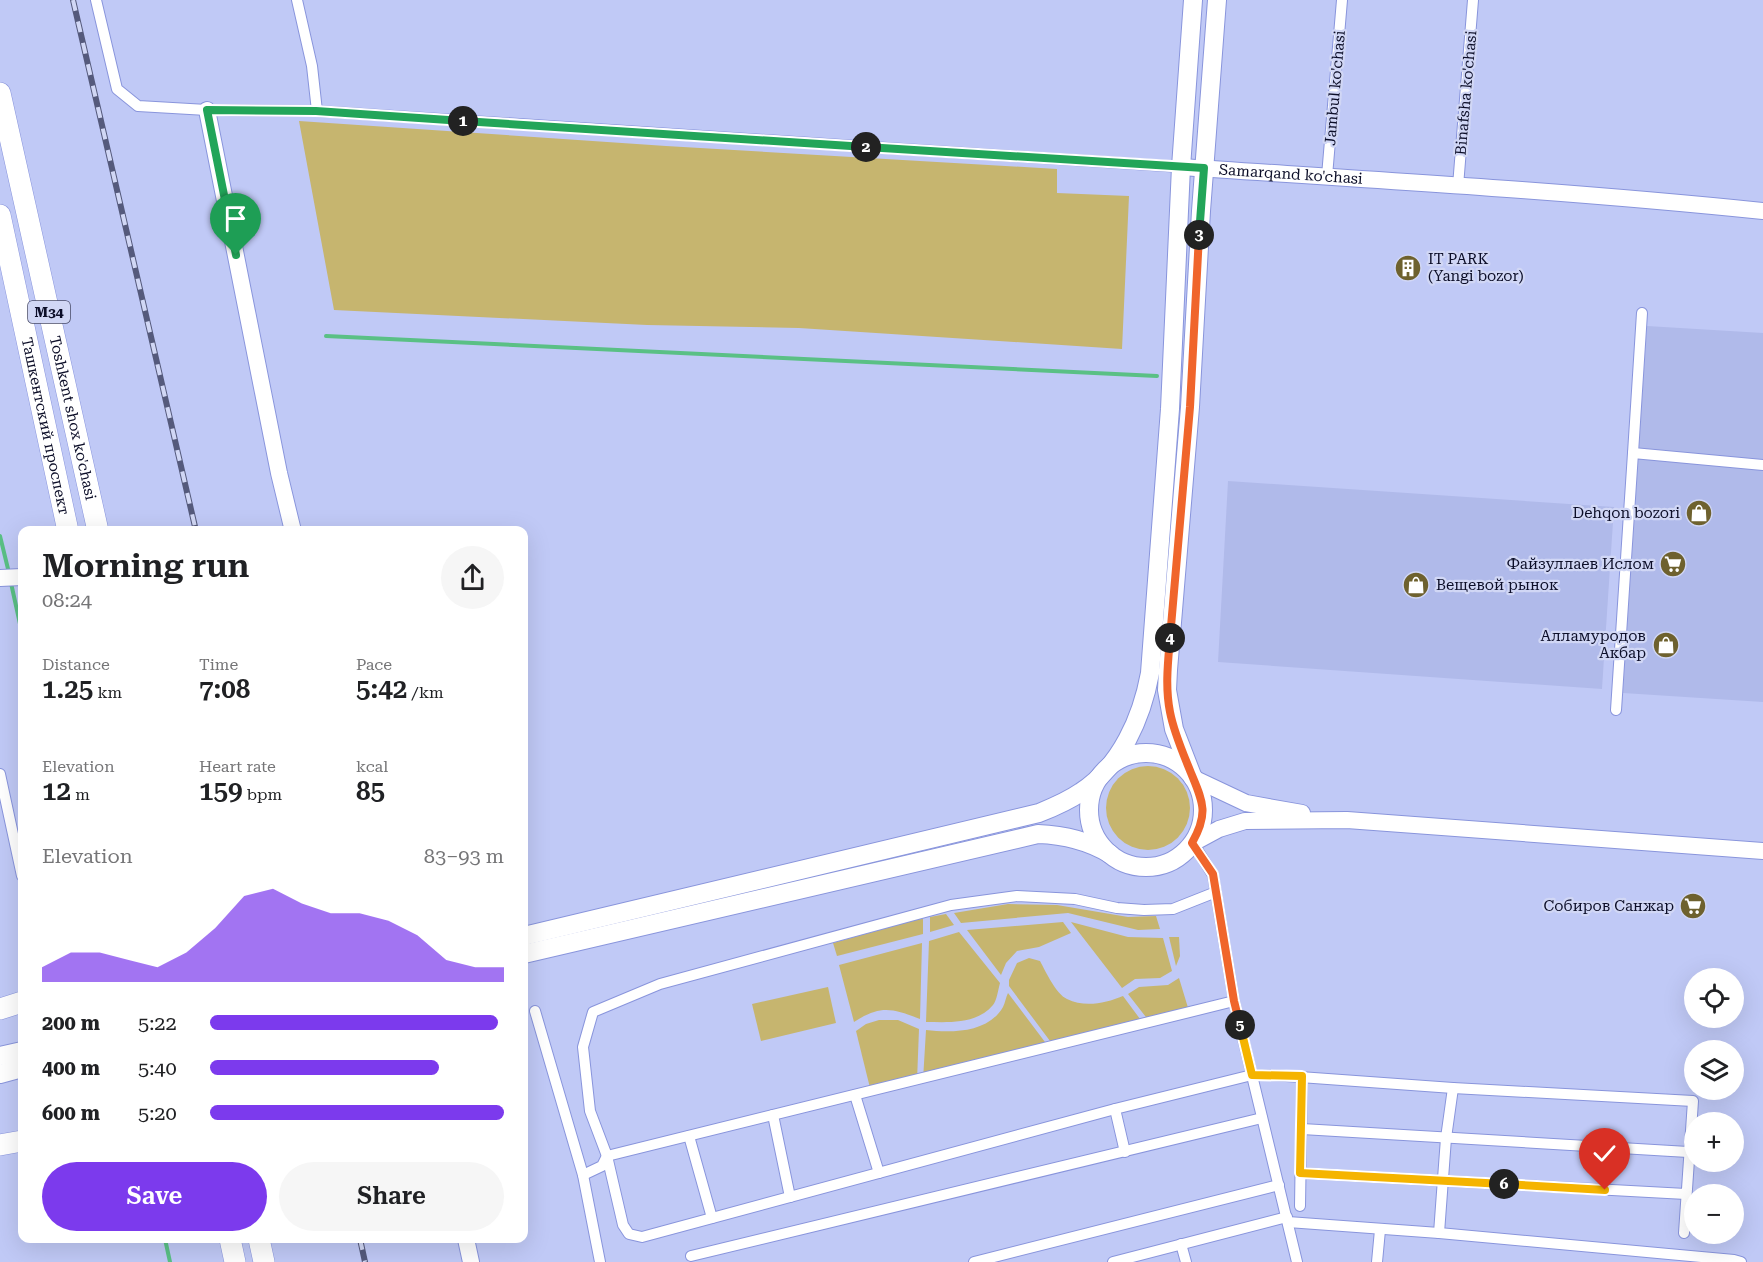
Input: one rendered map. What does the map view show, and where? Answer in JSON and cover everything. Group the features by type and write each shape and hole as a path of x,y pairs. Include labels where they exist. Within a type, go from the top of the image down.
{"highway":[{"name":"Toshkent shox ko'chasi","path":"0,93 97,526"},
{"name":"Ташкентский проспект","path":"0,215 67,526"},
{"path":"0,1009 18,1003"},
{"path":"0,1145 18,1142"},
{"path":"231,1243 235,1262"},
{"path":"260,1243 264,1262"}],"main road":[{"path":"1110,854 1096,836 1089,815 1092,793 1102,773 1119,753 1141,710 1150,673 1174,354 1181,167 1193,0"},
{"path":"530,943 1038,834 1061,835 1079,840 1095,845 1128,863 1149,866 1169,862 1178,857 1192,843 1201,825 1203,806 1174,729 1167,690 1190,407 1216,0"},
{"path":"530,943 1039,813 1083,791 1102,773 1128,756 1160,754 1179,763 1193,778"},
{"path":"0,1056 18,1052"},
{"path":"0,1074 18,1069"}],"street":[{"name":"Samarqand ko'chasi","path":"96,0 117,89 138,106 207,110 316,111 1204,168 1647,199 1763,211"},
{"path":"297,0 312,66 316,111"},
{"name":"Jambul ko'chasi","path":"1327,176 1342,0"},
{"name":"Binafsha ko'chasi","path":"1458,186 1473,0"},
{"path":"207,110 276,461 292,526"},
{"path":"1616,710 1642,313"},
{"path":"1633,453 1763,465"},
{"path":"0,578 18,577"},
{"path":"0,774 18,857"},
{"path":"1193,778 1246,803 1347,820"},
{"path":"1297,1262 1234,1001 1213,874 1192,843 1219,829 1245,821 1347,820 1763,851"},
{"path":"1216,892 1173,909 1117,908 1075,899 1017,896 951,905 660,984 593,1012 583,1047 590,1111 607,1156 623,1225 629,1234 642,1237 1115,1109 1252,1075 1302,1076 1453,1088 1693,1101 1692,1112"},
{"path":"583,1175 602,1166 607,1156 1234,1001"},
{"path":"535,1011 583,1175 600,1262"},
{"path":"1300,1206 1302,1076"},
{"path":"1439,1233 1446,1138 1453,1088"},
{"path":"855,1095 879,1173"},
{"path":"1115,1109 1125,1152"},
{"path":"773,1115 790,1197"},
{"path":"692,1256 1262,1119"},
{"path":"1302,1129 1684,1152"},
{"path":"689,1136 711,1218"},
{"path":"1300,1173 1684,1194"},
{"path":"974,1262 1279,1185"},
{"path":"1113,1262 1287,1219 1380,1230 1439,1233 1711,1257 1741,1262"},
{"path":"1377,1262 1380,1230"},
{"path":"467,1243 471,1262"},
{"path":"1181,1244 1186,1262"}],"shaded area":[{"path":"299,121 1057,169 1057,193 1129,196 1122,349 799,328 647,325 334,310"},
{"name":"Dehqon bozori","path":"1647,326 1763,333 1763,702 1623,693"},
{"name":"Вещевой рынок","path":"1228,481 1614,507 1602,689 1218,662"},
{"path":"1148,766 1164,769 1178,778 1187,792 1190,808 1187,824 1178,838 1164,847 1148,850 1132,847 1118,838 1109,824 1106,808 1109,792 1118,778 1132,769"},
{"path":"1008,904 1057,905 1128,917 1156,916 1160,929 1138,930 1068,913 961,923 954,913"},
{"path":"946,914 954,925 930,932 930,917"},
{"path":"923,919 923,934 837,956 833,943"},
{"path":"1063,922 1071,933 1039,947 1017,951 1006,963 1001,975 967,930"},
{"path":"1071,922 1128,937 1163,938 1172,971 1160,978 1135,979 1122,988"},
{"path":"959,932 1000,983 996,1000 986,1011 970,1019 926,1022 929,941"},
{"path":"1169,937 1179,937 1180,956 1176,966"},
{"path":"922,943 920,1019 902,1012 886,1010 871,1013 854,1022 839,965"},
{"path":"1029,958 1040,961 1055,988 1067,999 1095,1004 1123,996 1143,1023 1053,1045 1009,986 1009,980 1017,963"},
{"path":"1179,978 1189,1011 1149,1021 1128,994 1139,987 1168,985"},
{"path":"828,987 836,1023 761,1041 752,1004"},
{"path":"1008,993 1048,1046 923,1080 926,1030 958,1031 988,1022 1003,1007"},
{"path":"879,1020 898,1020 919,1029 917,1081 871,1092 856,1031 866,1024"}],"waterway":[{"path":"326,336 1157,376"},
{"path":"0,536 9,573"},
{"path":"11,583 18,615"},
{"path":"166,1243 170,1262"}],"railway":[{"path":"73,0 195,526"},
{"path":"361,1243 365,1262"}],"place":[{"name":"IT PARK (Yangi bozor)","path":"1408,268"},
{"name":"Dehqon bozori","path":"1699,513"},
{"name":"Файзуллаев Ислом","path":"1673,564"},
{"name":"Вещевой рынок","path":"1416,585"},
{"name":"Алламуродов Акбар","path":"1666,645"},
{"name":"Собиров Санжар","path":"1693,906"}],"route":[{"path":"236,255 207,110 316,111 1204,168 1190,407 1167,690 1174,729 1201,796 1203,815 1192,843 1213,874 1234,1001 1252,1075 1302,1076 1300,1173 1605,1190"}]}
